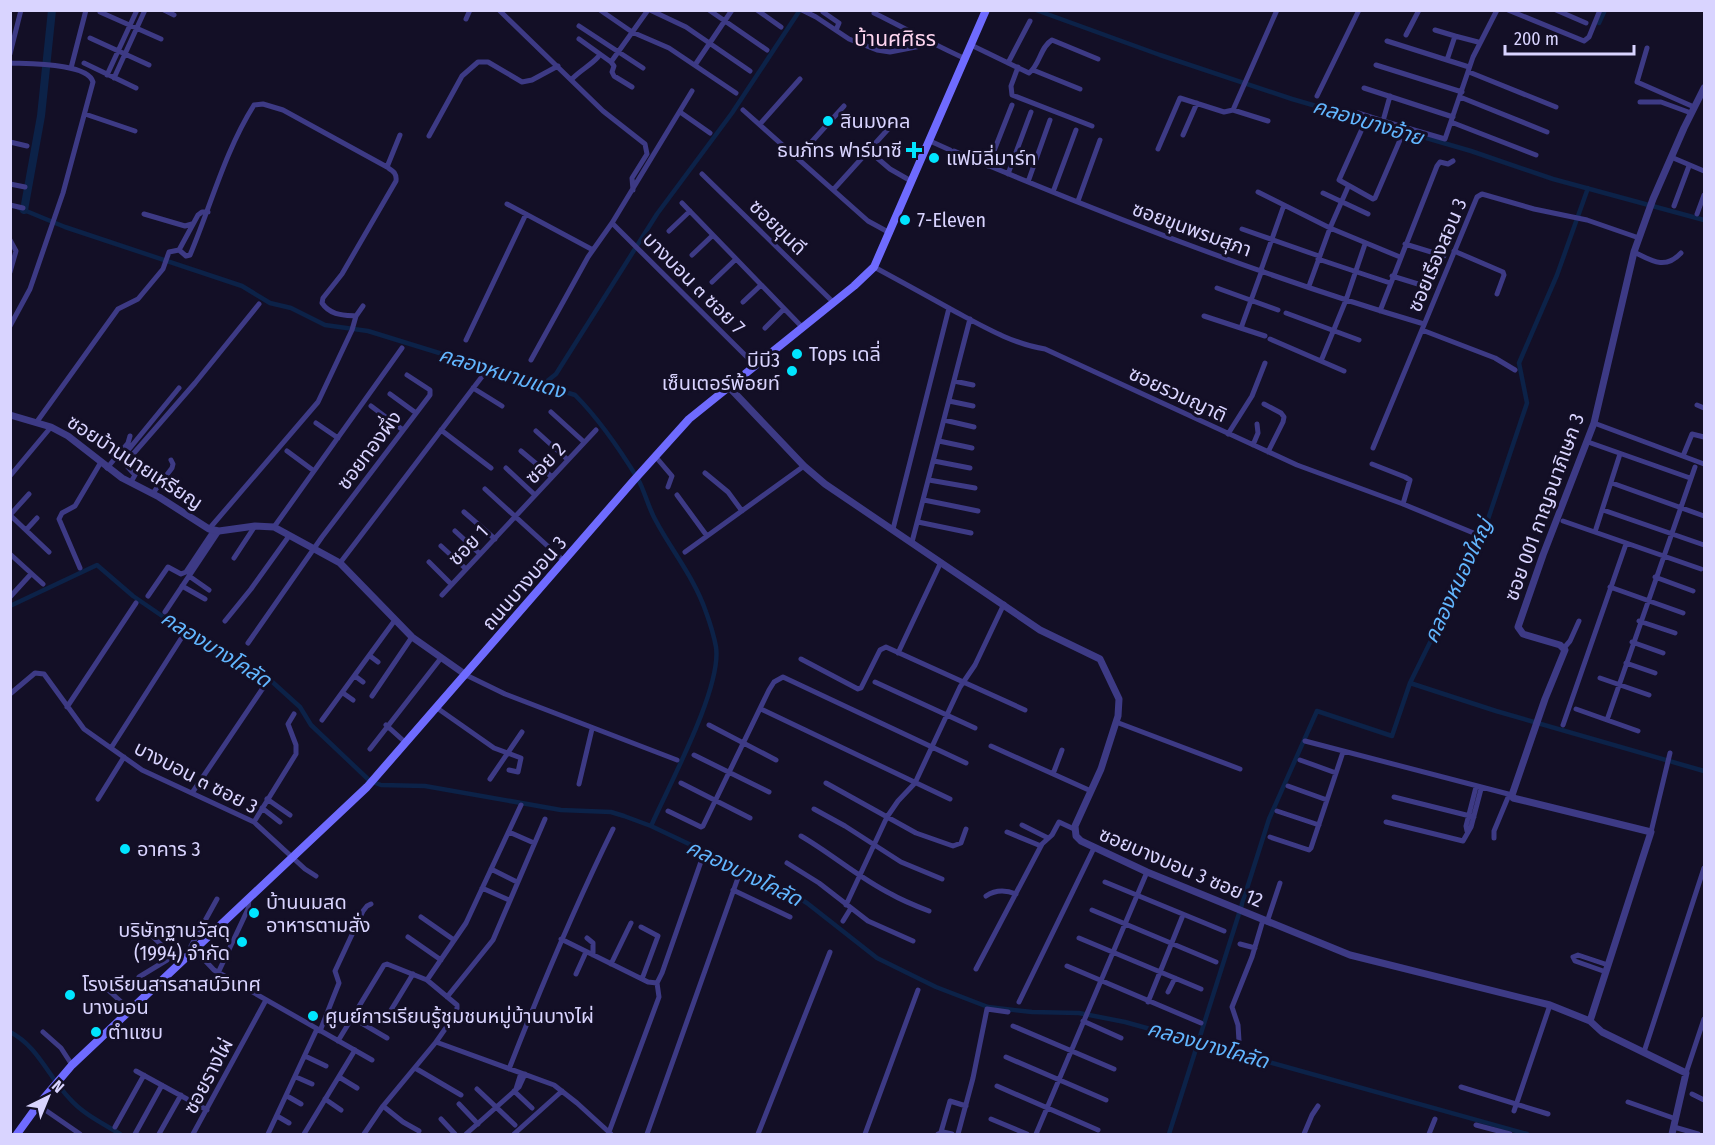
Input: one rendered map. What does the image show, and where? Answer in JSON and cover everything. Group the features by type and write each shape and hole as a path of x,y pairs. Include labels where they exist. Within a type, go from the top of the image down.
{"main road":[{"name":"ถนนบางบอน 3","path":"20,1133 38,1105 72,1065 368,787 689,418 854,286 874,267 986,10"}],"street":[{"path":"10,54 21,10"},
{"path":"71,68 86,10"},
{"path":"107,75 137,10"},
{"path":"114,78 145,10"},
{"path":"164,10 174,15"},
{"path":"466,19 470,10"},
{"path":"499,10 603,111 647,147 647,154 632,178 633,190"},
{"path":"600,10 632,32 669,48 736,93"},
{"path":"709,10 767,50"},
{"path":"695,65 732,10"},
{"path":"757,10 781,27"},
{"path":"1233,110 1278,10"},
{"path":"1317,96 1359,10"},
{"path":"1406,35 1419,10"},
{"path":"1358,113 1444,139 1469,70 1497,10"},
{"path":"1508,10 1584,40 1589,37 1600,10"},
{"path":"1556,10 1566,12 1586,23"},
{"path":"611,62 646,11 686,27 750,71"},
{"path":"806,11 849,39 884,51 890,52 932,44"},
{"path":"100,12 161,39"},
{"path":"823,12 839,22 836,30"},
{"path":"874,13 966,59"},
{"path":"1008,63 1030,21"},
{"path":"579,26 643,68"},
{"path":"1436,30 1478,42"},
{"path":"1447,60 1455,36"},
{"path":"90,38 148,65"},
{"path":"579,39 611,62 614,66 612,74 632,87"},
{"path":"971,45 1029,73 1033,70 1047,43 1052,40 1098,59"},
{"path":"1388,41 1447,60 1557,107"},
{"path":"1647,48 1637,82 1693,110"},
{"path":"572,80 579,71 598,57"},
{"path":"429,136 462,76 478,62 488,62 522,82 532,80 558,66"},
{"path":"10,63 71,68 87,73 93,82 63,193 30,289 10,326"},
{"path":"84,63 136,88"},
{"path":"1376,65 1461,94 1547,132"},
{"path":"1018,67 1011,86 1012,95 1092,126"},
{"path":"1033,70 1080,89"},
{"path":"760,124 800,79"},
{"path":"1364,88 1452,119 1536,155"},
{"name":"ซอย 001 กาญจนาภิเษก 3","path":"1564,648 1523,633 1518,627 1594,423 1634,252 1653,199 1704,88"},
{"path":"531,360 593,250 633,190 692,92"},
{"path":"1383,120 1390,96"},
{"path":"1158,149 1179,99 1184,98 1224,112 1233,110 1268,121"},
{"path":"1640,102 1661,102 1693,110"},
{"path":"1183,135 1197,103"},
{"path":"179,250 186,256 190,255 208,212 222,169 252,109 258,104 283,110 395,173 396,181 342,274 322,303 338,315 355,319"},
{"path":"988,166 1012,105"},
{"path":"797,158 844,106"},
{"path":"743,110 868,221 890,233"},
{"path":"680,112 710,133"},
{"path":"1008,174 1031,112"},
{"path":"84,114 135,131"},
{"path":"1028,182 1050,120"},
{"path":"833,190 890,127"},
{"path":"1362,129 1338,179 1348,187 1374,199 1400,140"},
{"path":"1053,192 1076,130"},
{"path":"387,167 400,135"},
{"path":"1078,201 1100,140"},
{"name":"ซอยขุนพรมสุภา","path":"930,141 1191,246 1423,327 1495,358 1515,370"},
{"path":"10,142 27,146"},
{"path":"869,151 890,169 911,182"},
{"path":"1671,159 1704,171"},
{"path":"1380,311 1438,162 1448,164 1453,161"},
{"path":"1674,206 1688,166"},
{"name":"ซอยขุนดี","path":"702,174 833,302"},
{"path":"10,184 25,187"},
{"path":"1309,286 1329,228 1348,187"},
{"path":"1258,192 1329,228 1400,257"},
{"path":"1323,192 1368,214"},
{"name":"ซอยเรืองสอน 3","path":"1373,447 1479,195 1581,219 1639,238"},
{"path":"1697,214 1704,195"},
{"path":"682,203 802,327"},
{"path":"507,204 593,250"},
{"path":"10,205 23,208"},
{"path":"1241,328 1284,205"},
{"path":"669,231 690,211"},
{"path":"179,250 198,215 208,212"},
{"path":"144,214 185,226 192,224"},
{"path":"466,339 526,214"},
{"name":"บางบอน ๓ ซอย 7","path":"612,223 755,365"},
{"path":"1242,229 1390,283"},
{"path":"692,255 712,235"},
{"path":"10,240 16,251 10,272"},
{"path":"1321,361 1346,300 1365,244"},
{"path":"1405,244 1444,256"},
{"path":"36,423 118,309 138,299 165,265 169,252 179,250"},
{"path":"1454,252 1503,272 1497,294"},
{"path":"1634,252 1652,261 1665,263 1673,261 1682,253"},
{"path":"712,282 736,259"},
{"name":"ซอยรวมญาติ","path":"874,267 1023,345 1045,349 1297,465 1476,534"},
{"path":"1392,276 1431,288"},
{"path":"743,302 761,285"},
{"path":"1217,288 1278,310"},
{"path":"131,482 135,474 127,466 127,461 195,383 259,304"},
{"path":"148,596 168,567 181,574 186,572 214,530 281,444 312,411 327,387 355,319 363,306"},
{"path":"893,529 949,308"},
{"path":"765,328 784,309"},
{"path":"1286,313 1359,340"},
{"path":"1204,316 1268,338 1344,371"},
{"path":"912,542 970,319"},
{"path":"274,527 402,348"},
{"path":"1228,434 1252,396 1264,363"},
{"path":"340,563 487,370"},
{"name":"ซอยทองผึ่ง","path":"248,643 430,393 430,390 408,375"},
{"path":"954,381 973,385"},
{"name":"ซอยบางบอน 3 ซอย 12","path":"728,386 804,466 825,484 1040,630 1100,658 1119,699 1116,722 1101,768 1074,829 1076,836 1094,848 1147,872 1350,956 1550,1005 1590,1021"},
{"path":"117,456 121,457 124,454 179,388"},
{"path":"473,388 502,406"},
{"path":"390,394 416,413"},
{"path":"949,400 973,406"},
{"path":"1264,404 1284,417 1268,452"},
{"path":"1697,405 1704,408"},
{"path":"370,406 403,430"},
{"path":"551,412 584,442"},
{"name":"ซอยบ้านนายเหรียญ","path":"10,415 51,427 74,440 107,468 214,530"},
{"path":"944,420 974,427"},
{"path":"316,423 338,438"},
{"path":"1594,423 1704,464"},
{"path":"1253,445 1258,433 1257,424"},
{"path":"10,476 51,427"},
{"path":"441,430 492,468"},
{"name":"ซอย 2","path":"516,516 596,430"},
{"path":"536,431 568,460"},
{"path":"1683,456 1692,434 1704,437"},
{"path":"107,468 128,443 130,436"},
{"path":"939,441 972,448"},
{"path":"1588,442 1690,477"},
{"path":"287,451 314,471"},
{"path":"521,451 552,477"},
{"path":"1595,532 1620,454"},
{"path":"655,456 672,476 668,487"},
{"path":"153,493 172,468 171,460"},
{"path":"934,461 970,468"},
{"path":"80,568 59,519 62,513 75,506 101,462"},
{"path":"1372,464 1410,480 1403,504"},
{"path":"685,552 804,466"},
{"path":"1607,720 1639,621 1695,467"},
{"path":"506,468 535,495"},
{"path":"705,473 728,492 742,511"},
{"path":"929,480 975,488"},
{"path":"1612,483 1704,516"},
{"path":"485,489 564,561"},
{"path":"29,494 10,515 49,552"},
{"path":"677,495 707,536"},
{"path":"924,500 978,511"},
{"path":"1603,510 1704,545"},
{"path":"464,512 495,539"},
{"name":"ซอย 1","path":"442,594 516,516"},
{"path":"26,530 37,518"},
{"path":"1563,521 1701,569"},
{"path":"918,522 971,533"},
{"path":"214,530 255,526 274,527 340,563 412,637 466,675 505,694 677,760"},
{"path":"234,558 255,526"},
{"path":"165,612 189,576 214,530"},
{"path":"455,531 480,554"},
{"path":"225,621 289,536"},
{"path":"1563,725 1626,544"},
{"path":"441,546 466,569"},
{"path":"10,554 43,584"},
{"path":"429,562 452,584"},
{"path":"898,653 941,562"},
{"path":"10,597 31,574"},
{"path":"189,576 209,590"},
{"path":"1655,577 1693,591"},
{"path":"182,586 205,600"},
{"path":"1610,587 1683,612"},
{"path":"67,707 136,603"},
{"path":"843,921 860,875 887,817 915,783 962,683 975,665 1004,604"},
{"path":"322,720 395,620"},
{"path":"1494,838 1494,831 1511,795 1564,648 1570,641 1579,621"},
{"path":"1639,621 1675,633"},
{"path":"111,748 184,634"},
{"path":"372,696 412,637"},
{"path":"1632,642 1663,653"},
{"path":"801,658 858,689 861,688 880,650 886,647 1025,710"},
{"path":"370,656 378,662"},
{"path":"370,749 386,725 441,658"},
{"path":"1626,663 1655,673"},
{"name":"บางบอน ๓ ซอย 3","path":"10,694 35,673 44,674 81,727 142,770 254,822 316,876"},
{"path":"355,676 363,682"},
{"path":"668,811 701,827 774,682 783,677 966,763"},
{"path":"1599,678 1648,695"},
{"path":"874,682 975,728"},
{"path":"192,794 265,685"},
{"path":"343,693 353,700"},
{"path":"437,708 494,748 522,759 518,773 509,770"},
{"path":"761,709 950,799"},
{"path":"1576,710 1638,731"},
{"path":"254,822 296,754 296,745 288,724 294,714"},
{"path":"1116,722 1240,769"},
{"path":"386,725 406,742"},
{"path":"709,725 776,760"},
{"path":"579,784 592,729"},
{"path":"490,779 522,732"},
{"path":"1305,741 1511,795 1518,801 1651,832"},
{"path":"991,746 1091,791"},
{"path":"1053,774 1062,750"},
{"path":"1270,837 1309,850 1311,848 1344,752"},
{"path":"694,755 769,792"},
{"path":"98,799 123,757"},
{"path":"1669,758 1651,832 1590,1021 1602,1032 1686,1073"},
{"path":"1300,760 1336,773"},
{"path":"681,783 750,818"},
{"path":"826,783 916,833 953,846 961,843 966,829"},
{"path":"1288,786 1327,800"},
{"path":"1386,822 1463,841 1479,788"},
{"path":"1394,797 1471,816"},
{"path":"267,799 290,815"},
{"path":"428,980 466,923 521,806"},
{"path":"262,808 280,822"},
{"path":"814,809 901,862 942,879"},
{"path":"1278,811 1319,825"},
{"path":"447,997 493,940 545,819"},
{"path":"976,969 1041,846 1059,822 1074,829"},
{"path":"1022,825 1048,838"},
{"path":"509,1069 561,939 613,829"},
{"path":"509,832 534,843"},
{"path":"1007,832 1041,846"},
{"path":"801,836 890,894 929,912"},
{"path":"1019,1002 1094,848"},
{"path":"436,1042 554,1085 610,1133 659,997 657,983 704,853"},
{"path":"787,863 819,883 868,921 914,941"},
{"path":"1644,1052 1704,868"},
{"path":"491,869 517,882"},
{"path":"1036,1134 1147,872"},
{"path":"647,1134 739,875"},
{"path":"1105,882 1224,931"},
{"path":"1239,1041 1238,1025 1232,1007 1280,883"},
{"path":"482,888 509,900"},
{"path":"733,890 790,916"},
{"path":"986,896 991,892 1007,891 1016,894"},
{"path":"218,899 191,946 191,952 218,973 372,1060"},
{"path":"218,973 248,909 249,899"},
{"path":"268,1134 339,984 335,971 363,911 371,904"},
{"path":"1092,910 1216,962"},
{"path":"1148,1002 1183,915"},
{"path":"421,917 454,940"},
{"path":"611,964 631,923"},
{"path":"641,927 658,936 642,979"},
{"path":"148,932 180,963"},
{"path":"408,937 441,960"},
{"path":"587,938 594,944 593,955"},
{"path":"1079,938 1201,989"},
{"path":"561,939 642,979 657,983"},
{"path":"1240,944 1255,948"},
{"path":"576,974 586,952"},
{"path":"758,1134 830,952"},
{"path":"1578,955 1607,969 1575,961 1573,957 1578,955"},
{"path":"139,977 167,960"},
{"path":"338,1041 384,964 428,980 457,1005 458,1009 436,1042 383,1106 364,1134"},
{"path":"1067,966 1201,1023"},
{"path":"151,970 161,980"},
{"path":"385,1020 413,974"},
{"path":"1168,993 1175,978"},
{"path":"106,988 130,1010"},
{"path":"865,1134 918,990"},
{"name":"ซอยรางไผ่","path":"193,1134 266,1000"},
{"path":"1514,1111 1550,1005"},
{"path":"958,1134 987,1009 1008,1012"},
{"path":"352,1018 387,1038"},
{"path":"1084,1019 1121,1038"},
{"path":"1698,1134 1673,1131 1686,1073 1704,1019"},
{"path":"1013,1026 1114,1069"},
{"path":"43,1032 61,1048 72,1065"},
{"path":"304,1134 355,1050"},
{"path":"305,1056 326,1066"},
{"path":"1006,1057 1107,1101"},
{"path":"415,1068 461,1095"},
{"path":"136,1071 207,1110"},
{"path":"466,1134 515,1090 523,1074"},
{"path":"115,1127 144,1075"},
{"path":"296,1077 312,1084"},
{"path":"339,1077 357,1088"},
{"path":"135,1134 162,1085"},
{"path":"997,1086 1098,1130"},
{"path":"1461,1087 1548,1114"},
{"path":"477,1089 515,1125"},
{"path":"515,1090 532,1108"},
{"path":"514,1134 562,1091"},
{"path":"1692,1094 1704,1100"},
{"path":"159,1134 181,1095"},
{"path":"287,1096 301,1104"},
{"path":"325,1100 341,1110"},
{"path":"952,1134 940,1133 950,1101 966,1106"},
{"path":"1628,1102 1676,1119"},
{"path":"459,1104 478,1124"},
{"path":"38,1105 80,1134"},
{"path":"383,1106 419,1131"},
{"path":"1304,1134 1318,1106"},
{"path":"277,1116 289,1123"},
{"path":"441,1119 455,1134"},
{"path":"991,1119 1027,1134"},
{"path":"1429,1134 1435,1119"},
{"path":"1476,1125 1507,1134"}],"waterway":[{"path":"24,210 41,116 52,10"},
{"path":"541,386 556,374 657,214 732,113 800,10"},
{"name":"คลองบางอ้าย","path":"1036,10 1292,99 1471,151 1553,179 1704,220"},
{"path":"1599,23 1605,10"},
{"name":"คลองหนองใหญ่","path":"1588,188 1557,275 1519,363 1527,403 1482,537 1410,683 1496,711 1704,771"},
{"name":"คลองหนามแดง","path":"19,208 65,227 242,286 270,303 291,308 325,325 368,331 575,395 609,436 638,479 653,516 690,577 701,600 716,647 716,665 703,711 651,826"},
{"name":"คลองบางโคลัด","path":"10,606 97,565 133,596 219,655 268,678 300,707 311,725 370,781 381,785 425,786 561,810 611,812 651,826 780,887 807,903 877,958 936,987 988,1007 1032,1012 1079,1013 1125,1022 1527,1134"},
{"path":"1169,1134 1269,819 1317,711 1392,736 1410,683"},
{"path":"10,1032 28,1045 75,1104 120,1134"}],"place":[{"name":"สินมงคล","path":"828,121"},
{"name":"ธนภัทร ฟาร์มาซี","path":"914,150"},
{"name":"แฟมิลี่มาร์ท","path":"934,158"},
{"name":"7-Eleven","path":"905,220"},
{"name":"Tops เดลี่","path":"797,354"},
{"name":"บีบี3 เซ็นเตอร์พ้อยท์","path":"792,371"},
{"name":"อาคาร 3","path":"125,849"},
{"name":"บ้านนมสด อาหารตามสั่ง","path":"254,913"},
{"name":"บริษัทฐานวัสดุ (1994) จำกัด","path":"242,942"},
{"name":"โรงเรียนสารสาสน์วิเทศ บางบอน","path":"70,995"},
{"name":"ศูนย์การเรียนรู้ชุมชนหมู่บ้านบางไผ่","path":"313,1016"},
{"name":"ตำแซบ","path":"96,1032"}],"district":[{"name":"บ้านศศิธร","path":"895,39"}]}
